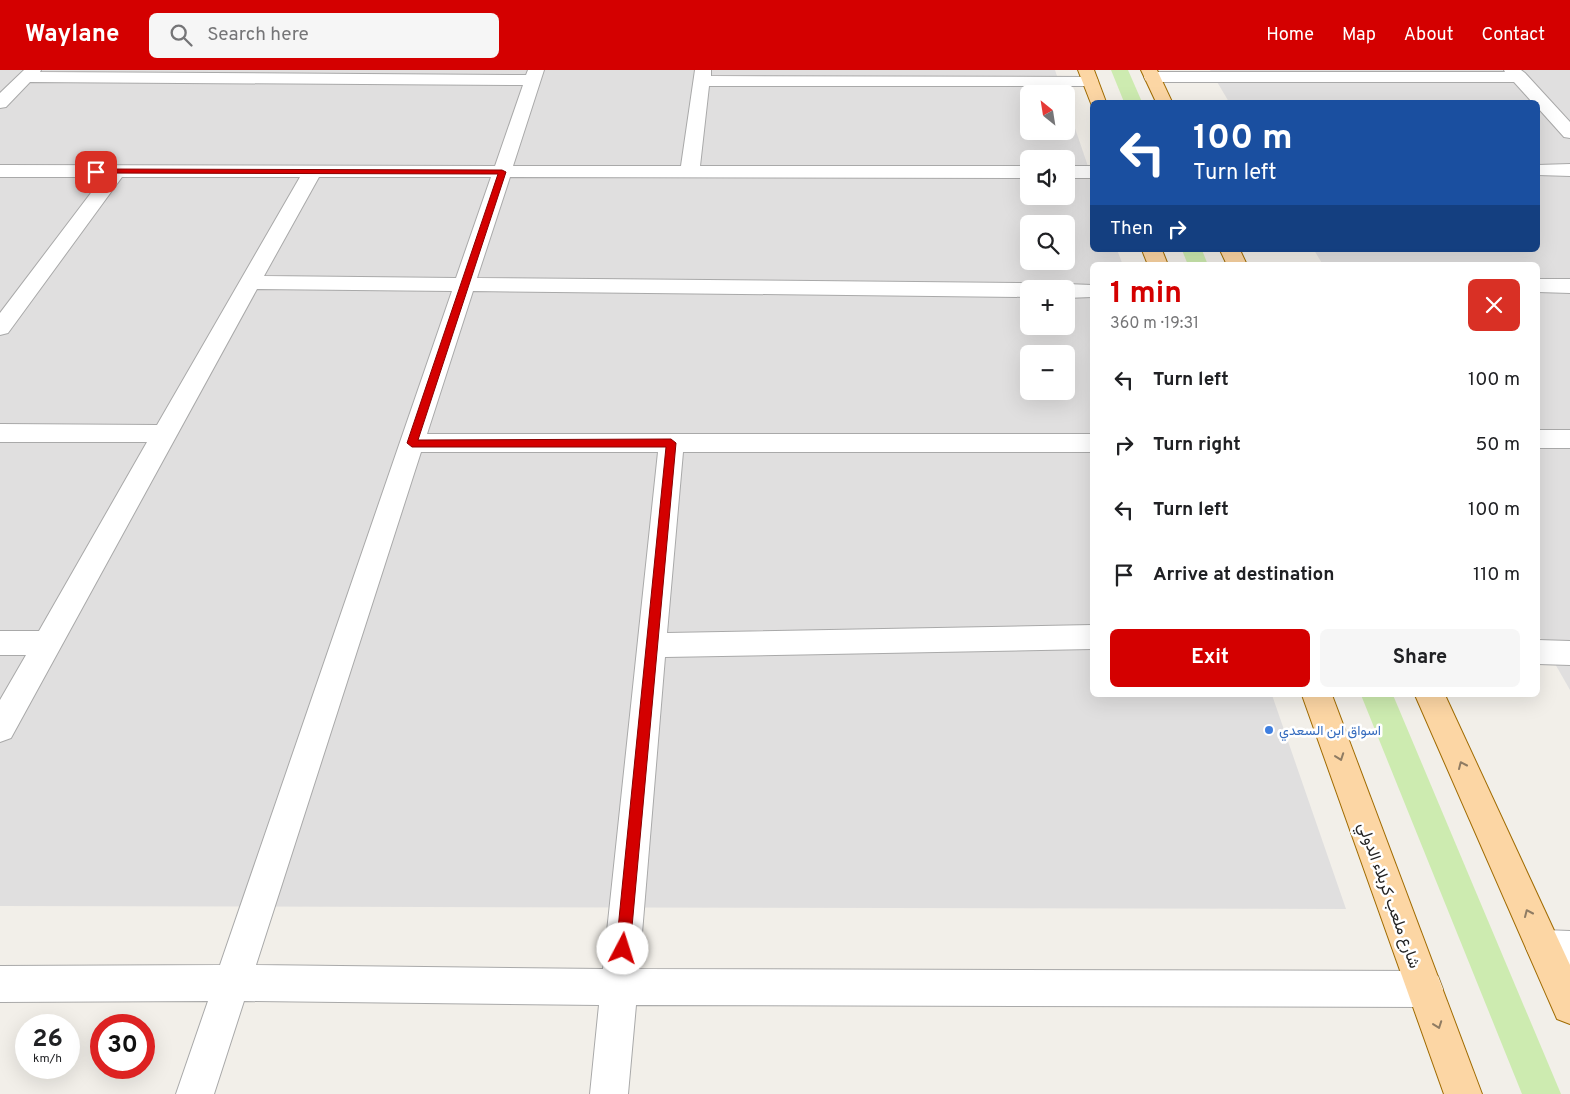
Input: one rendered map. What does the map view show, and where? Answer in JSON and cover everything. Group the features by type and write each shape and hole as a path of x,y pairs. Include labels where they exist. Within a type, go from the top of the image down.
{"main road":[{"path":"1151,73 1163,100"},
{"path":"1088,76 1097,100"},
{"name":"شارع ملعب كربلاء الدولي","path":"1318,697 1464,1094"},
{"path":"1431,697 1557,948 1570,1006"}],"street":[{"path":"1151,73 1515,74 1539,100"},
{"path":"0,103 30,74 534,75 194,1094"},
{"path":"690,172 703,75 1088,76"},
{"path":"1540,101 1570,133"},
{"path":"1540,170 1570,170"},
{"path":"0,171 1020,172"},
{"path":"0,328 116,172"},
{"path":"0,728 312,172"},
{"path":"1075,172 1090,172"},
{"path":"250,282 1020,290"},
{"path":"1540,286 1570,286"},
{"path":"1075,291 1090,291"},
{"path":"0,433 165,434"},
{"path":"1540,439 1570,439"},
{"path":"412,443 1090,442"},
{"path":"610,1094 671,443"},
{"path":"652,645 1090,637"},
{"path":"0,643 47,644"},
{"path":"1540,652 1570,652"},
{"path":"0,984 232,983 619,987 1425,989"}],"shaded area":[{"path":"0,70 1055,70 1060,85 1020,85 1020,140 1075,140 1075,128 1090,172 1090,252 1118,252 1122,262 1090,262 1090,697 1273,697 1346,909 0,906"},
{"path":"1210,70 1570,70 1570,690 1540,638 1540,262 1321,262 1315,252 1540,252 1540,100 1228,100"}],"green space":[{"path":"1111,70 1128,70 1141,100 1123,100"},
{"path":"1183,252 1203,252 1207,262 1187,262"},
{"path":"1362,697 1394,697 1561,1094 1522,1094"}],"place":[{"name":"اسواق ابن السعدي","path":"1269,730"}],"route":[{"path":"96,172 502,172 412,443 671,443 623,949"}]}
